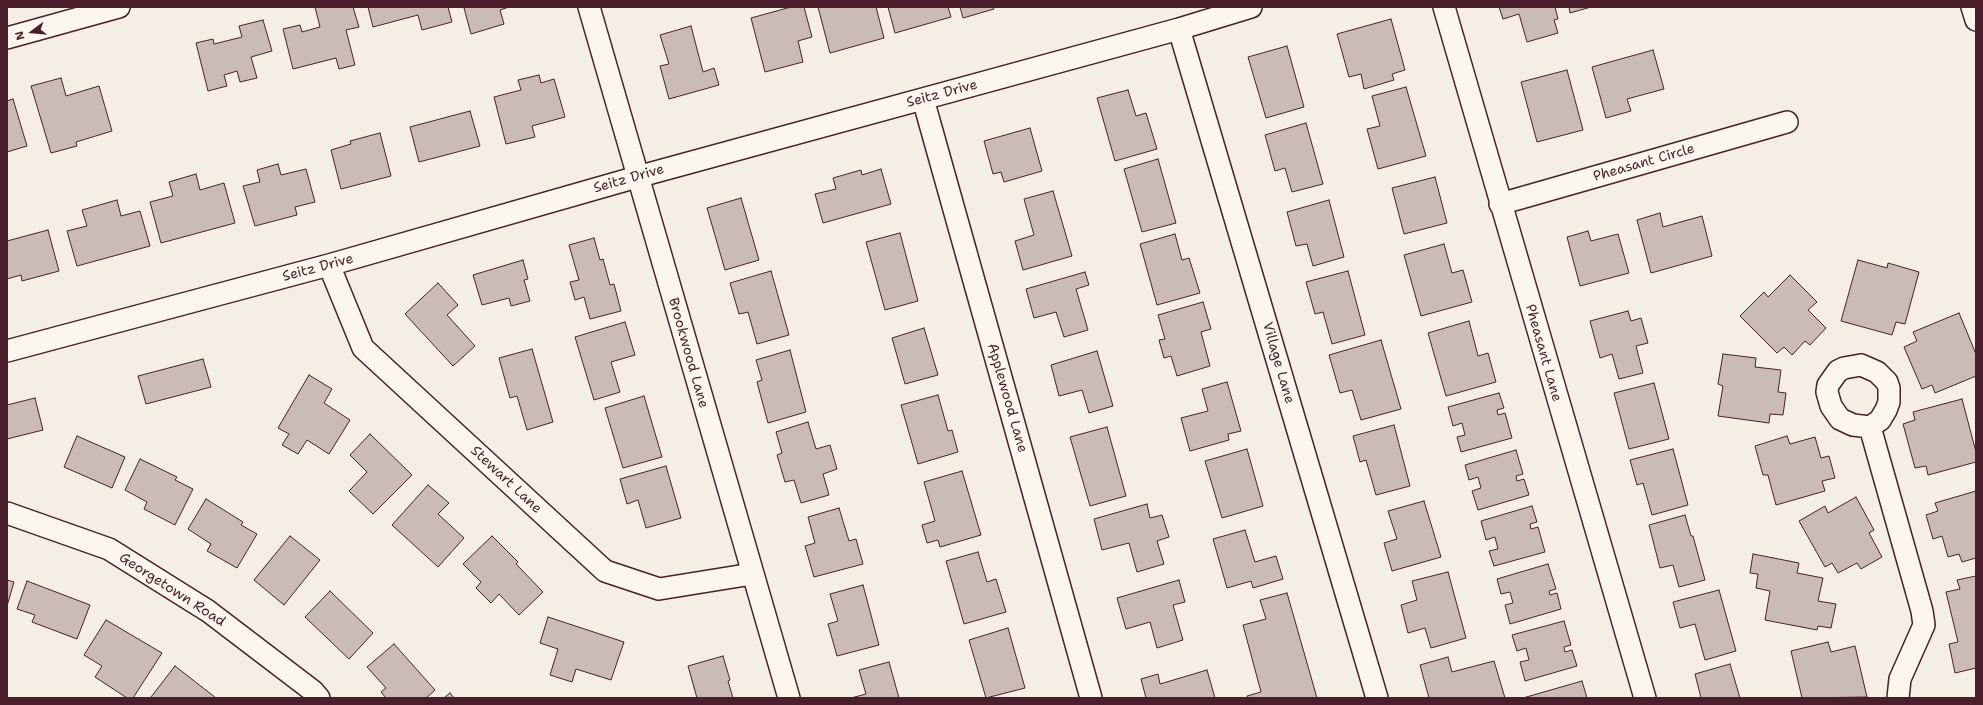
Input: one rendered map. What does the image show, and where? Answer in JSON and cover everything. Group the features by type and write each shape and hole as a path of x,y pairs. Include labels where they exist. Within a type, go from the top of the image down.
{"street":[{"path":"7,38 119,7"},
{"name":"Brookwood Lane","path":"590,7 637,177 789,698"},
{"name":"Seitz Drive","path":"7,351 329,265 637,177 1251,7"},
{"name":"Pheasant Lane","path":"1444,7 1500,204 1645,698"},
{"path":"1972,7 1976,20"},
{"name":"Village Lane","path":"1179,28 1377,698"},
{"name":"Applewood Lane","path":"923,99 1092,698"},
{"name":"Pheasant Circle","path":"1500,204 1787,122"},
{"name":"Stewart Lane","path":"329,265 363,348 604,571 659,589 752,574"},
{"path":"1870,427 1922,611 1924,625 1900,679 1898,698"},
{"name":"Georgetown Road","path":"7,513 109,549 208,611 313,691 319,698"}],"building":[{"path":"315,7 353,7 359,27 346,30 355,65 339,69 336,58 293,69 283,29 300,25 302,32 320,27"},
{"path":"368,7 448,7 452,22 422,30 418,15 373,27"},
{"path":"509,7 500,10 504,24 471,34 464,8"},
{"path":"791,7 804,7 812,37 798,41 803,62 765,72 751,18"},
{"path":"818,7 876,7 884,38 830,53"},
{"path":"888,7 948,7 951,17 895,33"},
{"path":"960,7 993,7 994,9 963,18"},
{"path":"1499,7 1555,7 1558,19 1554,20 1558,33 1527,42 1519,14 1503,19"},
{"path":"1569,7 1591,7 1570,13"},
{"path":"1391,19 1405,70 1392,74 1394,80 1364,89 1361,74 1349,77 1337,34"},
{"path":"263,20 272,51 251,57 257,78 240,82 237,71 224,75 227,86 208,91 196,43 213,39 214,44 242,37 239,26"},
{"path":"691,26 703,72 714,68 719,85 669,99 660,66 669,64 660,35"},
{"path":"1287,46 1304,107 1266,118 1248,57"},
{"path":"1653,50 1664,89 1627,99 1631,111 1606,118 1592,67"},
{"path":"1567,70 1583,130 1537,142 1521,82"},
{"path":"539,75 541,83 554,79 565,117 532,126 535,137 506,144 494,97 521,90 518,80"},
{"path":"61,78 66,96 99,86 112,131 76,142 77,146 51,153 31,86"},
{"path":"1406,87 1426,156 1378,169 1367,129 1380,126 1372,96"},
{"path":"1128,90 1136,116 1146,113 1157,149 1115,161 1097,98"},
{"path":"13,99 27,146 7,152 7,101"},
{"path":"470,111 480,146 419,162 410,127"},
{"path":"1306,123 1323,184 1292,192 1285,168 1275,171 1265,135"},
{"path":"1030,128 1042,171 1004,182 1001,172 993,174 984,141"},
{"path":"380,133 391,176 341,189 331,150 351,144 350,141"},
{"path":"1158,159 1176,223 1142,232 1124,169"},
{"path":"278,164 281,175 306,169 315,202 295,207 297,215 255,226 243,186 260,182 257,170"},
{"path":"881,169 891,204 823,223 815,194 836,189 833,178 861,170 862,175"},
{"path":"196,174 200,190 224,183 235,223 161,243 150,202 173,196 169,182"},
{"path":"1435,177 1447,223 1404,234 1392,188"},
{"path":"1053,191 1072,256 1023,270 1015,241 1034,235 1024,199"},
{"path":"741,198 759,260 725,270 707,208"},
{"path":"117,200 121,216 140,211 150,246 77,266 67,231 87,226 82,210"},
{"path":"1329,200 1344,257 1313,266 1307,244 1296,246 1287,212"},
{"path":"1660,213 1663,227 1702,216 1712,256 1651,273 1637,220"},
{"path":"48,230 59,271 22,281 21,275 7,279 7,241"},
{"path":"1588,231 1591,241 1618,234 1629,273 1580,286 1567,237"},
{"path":"900,233 918,301 885,310 866,242"},
{"path":"1175,234 1182,260 1189,258 1200,293 1157,305 1140,244"},
{"path":"594,238 600,260 603,259 610,285 614,284 621,311 590,319 584,297 575,300 570,282 579,280 569,245"},
{"path":"1444,244 1452,273 1463,270 1472,302 1421,316 1404,255"},
{"path":"523,260 528,279 524,280 530,301 511,306 509,298 482,305 473,275"},
{"path":"1858,260 1887,268 1888,263 1919,272 1905,324 1896,322 1892,335 1841,321"},
{"path":"771,271 789,335 757,344 748,312 739,314 730,283"},
{"path":"1348,271 1365,335 1332,344 1323,312 1315,314 1306,282"},
{"path":"1085,272 1089,285 1076,289 1088,330 1064,337 1056,312 1034,318 1026,289"},
{"path":"1790,275 1817,302 1808,310 1826,328 1810,345 1805,341 1792,355 1784,347 1777,353 1740,316 1764,292 1768,297"},
{"path":"438,283 458,305 447,315 475,346 453,366 405,314"},
{"path":"1203,302 1211,329 1201,332 1210,366 1177,376 1171,356 1164,358 1159,340 1165,339 1158,315"},
{"path":"1628,311 1631,321 1641,318 1648,343 1636,346 1643,373 1619,379 1612,354 1600,358 1590,321"},
{"path":"1959,313 1976,354 1976,376 1935,393 1932,385 1922,389 1904,347 1917,341 1913,332"},
{"path":"1469,321 1478,356 1488,353 1496,382 1446,396 1428,333"},
{"path":"625,322 635,355 611,362 620,392 594,400 575,337"},
{"path":"924,328 938,375 905,384 892,338"},
{"path":"1381,340 1401,409 1361,420 1352,390 1340,393 1329,355"},
{"path":"532,349 553,422 527,430 517,396 510,398 499,358"},
{"path":"790,350 806,412 768,423 757,382 762,380 756,360"},
{"path":"1097,351 1113,406 1089,413 1082,390 1059,396 1051,365"},
{"path":"1723,354 1756,358 1755,367 1781,370 1778,392 1786,393 1783,415 1770,414 1769,423 1718,416 1723,386 1718,384"},
{"path":"203,359 211,387 146,404 138,376"},
{"path":"309,375 332,389 324,403 350,420 329,454 307,440 298,454 282,445 289,434 278,428"},
{"path":"1227,382 1241,431 1228,434 1229,440 1190,451 1181,418 1208,411 1202,389"},
{"path":"1654,383 1669,439 1629,449 1614,393"},
{"path":"1499,393 1504,408 1497,410 1498,415 1505,413 1512,438 1461,452 1457,437 1465,435 1462,423 1453,426 1448,407"},
{"path":"938,395 948,431 952,430 958,452 918,464 901,405"},
{"path":"644,396 662,457 623,468 605,408"},
{"path":"35,398 43,430 7,439 7,405"},
{"path":"1962,399 1976,452 1976,462 1928,475 1926,466 1915,468 1903,424 1915,420 1913,412"},
{"path":"808,422 816,449 830,445 837,469 823,474 829,495 801,503 794,480 785,482 777,455 782,453 776,432"},
{"path":"1394,425 1410,486 1376,495 1366,460 1360,462 1353,436"},
{"path":"1107,427 1126,496 1090,506 1070,437"},
{"path":"370,434 412,475 373,514 349,491 367,472 350,455"},
{"path":"77,436 125,457 112,488 64,467"},
{"path":"1787,436 1790,444 1815,437 1821,458 1829,456 1835,478 1822,481 1825,491 1776,505 1768,475 1763,475 1755,446"},
{"path":"1247,449 1263,506 1222,518 1205,461"},
{"path":"1673,449 1688,505 1652,515 1643,483 1637,485 1630,460"},
{"path":"1516,450 1523,474 1516,476 1517,481 1524,479 1529,495 1478,510 1472,491 1481,488 1478,477 1469,480 1465,465"},
{"path":"140,459 177,477 175,480 193,489 175,525 144,509 147,502 125,490"},
{"path":"666,466 681,518 646,528 638,500 627,504 620,479"},
{"path":"962,471 981,535 940,547 938,540 927,543 922,525 935,521 924,482"},
{"path":"428,485 449,503 438,514 464,538 438,567 392,525"},
{"path":"1976,491 1976,558 1962,562 1959,554 1948,557 1942,536 1933,539 1926,515 1938,511 1935,503"},
{"path":"1856,497 1874,530 1869,533 1882,557 1861,569 1857,563 1838,573 1832,563 1825,567 1799,521 1825,506 1828,513"},
{"path":"206,499 243,522 241,525 257,534 237,568 207,551 211,544 188,529"},
{"path":"1424,501 1441,557 1392,571 1384,543 1397,539 1388,511"},
{"path":"1147,504 1150,518 1162,515 1169,537 1157,541 1164,564 1137,572 1129,543 1102,550 1094,519"},
{"path":"1532,506 1537,522 1530,524 1531,529 1538,527 1545,552 1494,566 1489,551 1498,549 1495,537 1486,540 1481,521"},
{"path":"839,508 849,541 856,539 863,564 814,577 805,546 815,543 808,517"},
{"path":"1685,515 1691,536 1693,536 1705,580 1679,587 1673,565 1660,568 1649,525"},
{"path":"1245,530 1255,562 1276,556 1283,579 1253,588 1251,581 1227,588 1213,539"},
{"path":"290,536 320,560 284,605 254,580"},
{"path":"492,536 518,562 516,564 543,592 519,615 499,594 491,603 476,588 481,582 463,564"},
{"path":"978,552 987,582 996,579 1006,612 964,624 946,561"},
{"path":"1753,554 1799,563 1797,573 1823,578 1818,601 1836,604 1831,628 1818,626 1817,630 1765,620 1770,591 1756,588 1758,574 1750,573"},
{"path":"1548,564 1556,589 1549,591 1550,595 1557,593 1561,609 1510,624 1505,605 1513,603 1510,592 1501,594 1497,579"},
{"path":"1448,572 1466,638 1431,648 1425,628 1408,633 1401,605 1417,600 1412,581"},
{"path":"1976,576 1976,668 1955,673 1949,644 1958,642 1946,592 1960,589 1957,580"},
{"path":"7,580 14,582 7,606"},
{"path":"1179,580 1185,602 1173,605 1183,640 1157,648 1150,622 1126,629 1117,598"},
{"path":"27,581 90,605 77,639 32,622 35,615 17,609"},
{"path":"863,585 879,645 837,656 828,624 838,621 830,594"},
{"path":"1719,590 1736,651 1705,660 1695,624 1680,628 1673,602"},
{"path":"330,591 373,633 349,659 305,617"},
{"path":"1287,593 1317,698 1248,698 1247,696 1261,692 1243,625 1266,619 1260,600"},
{"path":"548,617 624,642 611,680 576,669 572,682 550,675 558,649 540,643"},
{"path":"106,620 162,653 133,698 127,698 95,677 102,666 84,655"},
{"path":"1564,621 1571,645 1564,647 1565,652 1572,650 1577,666 1525,681 1520,662 1529,660 1526,648 1517,651 1512,635"},
{"path":"1008,628 1025,688 986,698 969,640"},
{"path":"1828,642 1831,652 1855,646 1867,697 1802,698 1791,651"},
{"path":"394,644 435,690 426,698 386,698 381,692 386,688 367,667"},
{"path":"723,656 730,680 728,681 733,698 697,698 688,666"},
{"path":"1448,657 1452,672 1494,661 1505,698 1429,698 1420,665"},
{"path":"889,662 899,698 851,698 866,694 859,670"},
{"path":"1730,664 1740,698 1701,698 1695,674"},
{"path":"175,666 216,698 151,697"},
{"path":"1207,670 1215,698 1146,698 1141,679 1158,674 1160,684"},
{"path":"1582,681 1587,698 1523,698"},
{"path":"450,693 454,698 444,698"}]}
